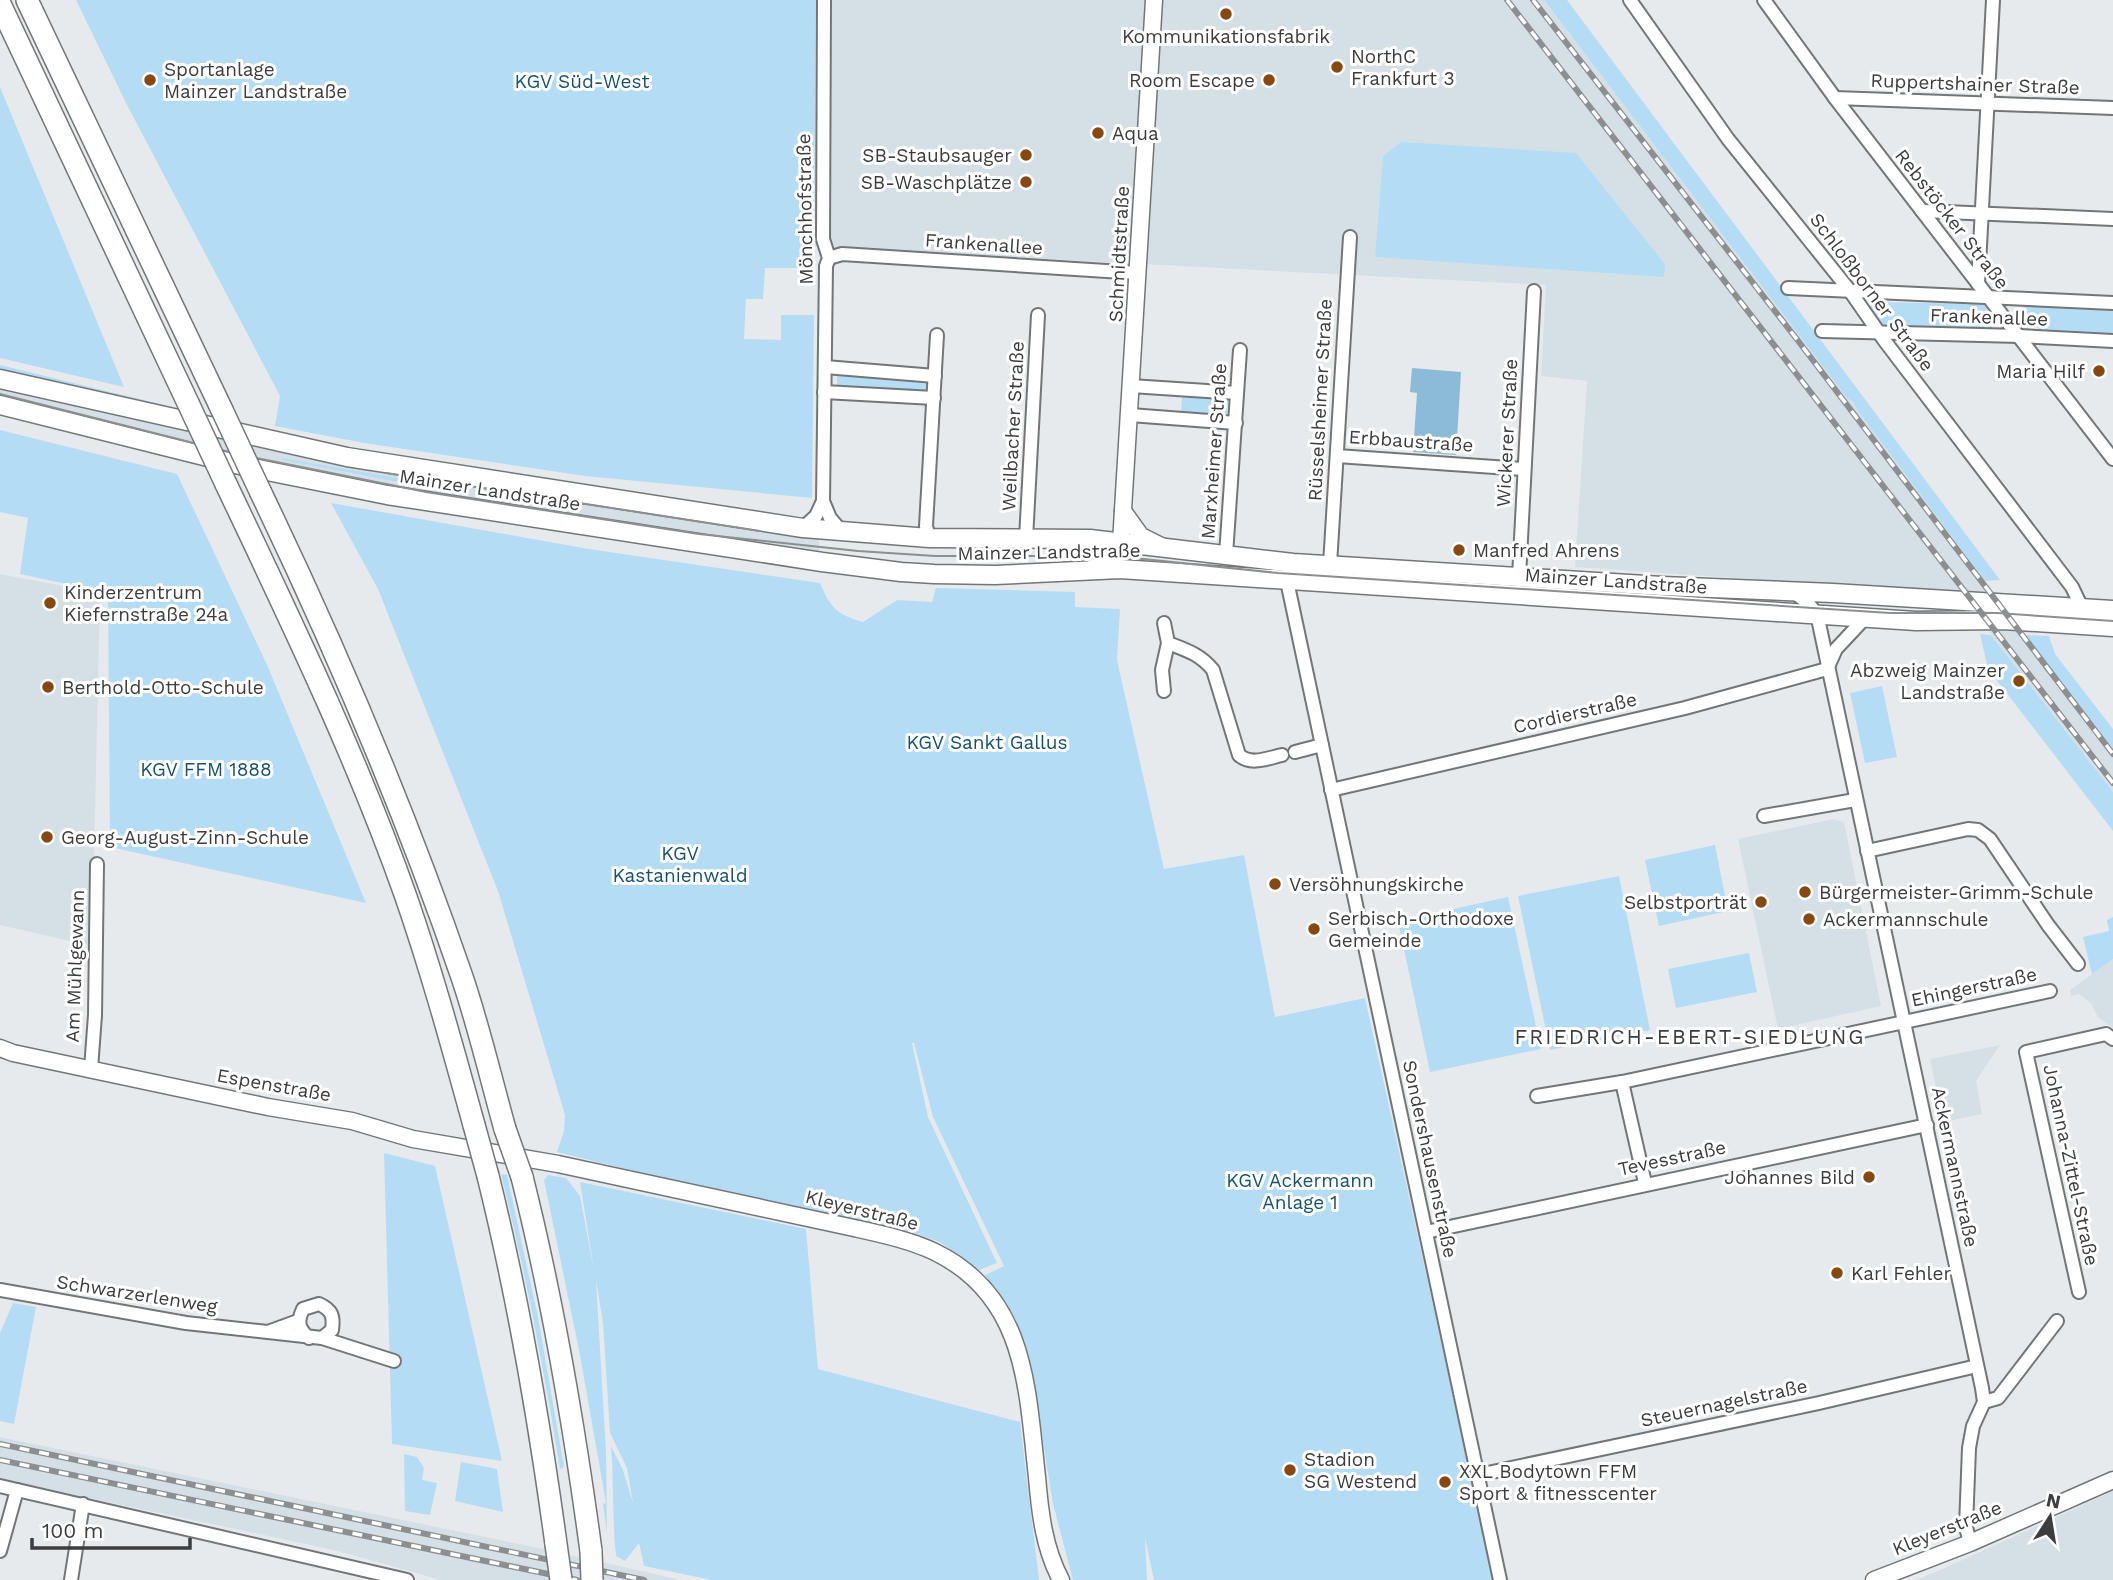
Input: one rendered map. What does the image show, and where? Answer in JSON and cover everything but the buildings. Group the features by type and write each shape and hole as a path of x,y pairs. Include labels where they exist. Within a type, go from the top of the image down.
{"highway":[{"path":"27,0 317,610 397,800 463,980 505,1129 522,1177 558,1340 591,1551 592,1580"},
{"path":"0,4 298,636 366,792 413,920 442,1008 488,1176 527,1350 540,1423 561,1580"}],"main road":[{"name":"Mainzer Landstraße","path":"0,379 336,455 803,528 929,538 1083,539 1330,565 2113,610"},
{"name":"Mainzer Landstraße","path":"0,405 248,467 387,495 901,572 995,575 1120,569 1866,617 1936,621 2003,620 2113,627"}],"street":[{"name":"Mönchhofstraße","path":"823,501 826,266 829,258 822,239 824,0"},
{"name":"Schmidtstraße","path":"1121,542 1154,0"},
{"name":"Schloßborner Straße","path":"1630,0 1728,139 1850,292 2072,587 2082,608"},
{"name":"Rebstöcker Straße","path":"1764,0 1835,98 2113,459"},
{"path":"1978,284 1993,0"},
{"name":"Ruppertshainer Straße","path":"1835,98 2113,108"},
{"path":"1922,211 2113,219"},
{"name":"Rüsselsheimer Straße","path":"1330,565 1350,236"},
{"name":"Frankenallee","path":"829,258 842,254 1138,272"},
{"name":"Frankenallee","path":"1788,288 2113,303"},
{"name":"Wickerer Straße","path":"1519,577 1534,291"},
{"name":"Weilbacher Straße","path":"1026,539 1038,315"},
{"name":"Frankenallee","path":"1822,331 2113,341"},
{"path":"929,538 926,526 937,335"},
{"name":"Marxheimer Straße","path":"1226,555 1240,350"},
{"path":"825,367 935,376"},
{"path":"1131,386 1237,393"},
{"path":"824,392 934,398"},
{"path":"1130,415 1236,422"},
{"name":"Erbbaustraße","path":"1337,456 1523,469"},
{"path":"803,528 816,516 823,501"},
{"path":"823,501 830,518 842,532"},
{"path":"1123,511 1142,536 1166,547"},
{"path":"1088,570 1114,556 1121,542"},
{"path":"1121,542 1125,552 1135,563 1155,571"},
{"name":"Sondershausenstraße","path":"1287,580 1500,1580"},
{"path":"1789,591 1808,603 1816,614 1833,593"},
{"name":"Ackermannstraße","path":"1816,614 1905,1020 1984,1402"},
{"path":"1827,669 1836,649 1866,617"},
{"path":"1164,623 1168,643 1162,670 1164,691"},
{"path":"1168,643 1195,653 1213,670 1239,755 1244,760 1253,761 1322,745"},
{"name":"Cordierstraße","path":"1331,790 1685,708 1827,669"},
{"path":"1764,816 1855,800"},
{"path":"1867,851 1968,829 1978,830 1990,839 2078,964"},
{"name":"Am Mühlgewann","path":"91,1069 95,1016 97,864"},
{"name":"Ehingerstraße","path":"1537,1096 1622,1082 2050,991"},
{"name":"Johanna-Zittel-Straße","path":"2079,1293 2026,1052 2106,1034 2113,1039"},
{"name":"Espenstraße","path":"0,1048 268,1107 352,1121 413,1139 541,1161"},
{"path":"1622,1082 1646,1183"},
{"name":"Tevesstraße","path":"1426,1232 1927,1125"},
{"name":"Kleyerstraße","path":"541,1161 901,1239 934,1251 972,1276 1004,1316 1019,1353 1029,1405 1040,1511 1047,1544 1061,1580"},
{"name":"Schwarzerlenweg","path":"0,1290 186,1323 315,1338 394,1361"},
{"name":"Schwarzerlenweg","path":"268,1332 298,1321 303,1309 318,1304 329,1309 334,1318 331,1330 315,1338"},
{"path":"298,1321 300,1330 315,1338"},
{"path":"1970,1543 1966,1527 1969,1448 1973,1426 1984,1402 1998,1398 2057,1321"},
{"name":"Steuernagelstraße","path":"1478,1475 1819,1403 1978,1366"},
{"name":"Kleyerstraße","path":"1874,1580 1970,1543 2113,1480"},
{"path":"0,1486 407,1580"},
{"path":"0,1551 17,1490"},
{"path":"71,1580 83,1504"}],"shaded area":[{"path":"816,0 1544,0 1847,398 1857,406 1858,411 2025,635 2113,746 2113,792 1959,593 1575,567 1587,381 1541,376 1546,285 815,247"},
{"path":"1412,368 1461,372 1456,455 1413,452 1417,393 1410,392"},
{"path":"0,385 819,537 819,555 422,492 322,473 321,476 0,399"},
{"path":"0,574 100,593 92,946 0,925"},
{"name":"Ackermannschule","path":"1834,819 1844,822 1881,1006 1778,1029 1738,839"},
{"path":"2113,959 2113,1028 2098,1017 2091,1003 2079,994 2071,996 2070,990"},
{"path":"2000,1045 1976,1081 1982,1114 1943,1122 1930,1059"},
{"path":"0,1437 682,1580 441,1580 338,1551 0,1479"},
{"path":"2113,1491 2113,1580 1916,1580 1947,1567"}],"green space":[{"name":"KGV Süd-West","path":"76,0 816,0 814,268 765,268 763,299 746,299 744,339 781,340 781,315 814,315 812,498 585,476 364,443 275,426 280,396 126,103"},
{"path":"1544,0 1567,0 2000,580 1985,581 1853,402 1847,398"},
{"path":"0,87 124,387 0,358"},
{"path":"1401,142 1576,153 1665,264 1664,277 1375,257 1383,156"},
{"path":"1867,302 1984,304 1993,320 1992,329 1881,327"},
{"path":"2022,306 2113,310 2113,334 2040,331"},
{"path":"0,365 164,405 168,413 0,373"},
{"path":"842,371 922,377 927,382 927,390 922,394 840,389 837,375"},
{"path":"1182,397 1228,399 1227,415 1181,413"},
{"name":"KGV FFM 1888","path":"0,430 177,474 268,667 366,903 110,847 108,593 20,574 28,518 0,512"},
{"path":"282,458 443,486 442,489 447,490 283,460"},
{"path":"331,503 589,549 820,583 836,609 863,622 897,600 932,602 936,588 1075,592 1075,607 1120,609 1117,660 1164,869 1244,855 1275,1017 1365,998 1494,1580 1154,1580 1145,1538 1147,1580 1073,1580 1053,1504 1029,1355 985,1275 1004,1266 933,1117 914,1043 928,1117 997,1263 979,1270 940,1242 908,1231 557,1152 564,1131 565,1115 498,891 378,589"},
{"path":"1980,634 1991,635 2113,792 2113,831 1988,669"},
{"path":"2025,635 2049,636 2055,654 2113,729 2113,748"},
{"path":"1882,686 1897,757 1865,763 1850,693"},
{"path":"1715,845 1728,911 1659,926 1645,860"},
{"path":"1619,876 1650,1030 1550,1050 1518,896"},
{"path":"1508,897 1541,1049 1430,1072 1398,921"},
{"path":"2113,917 2113,959 2092,974 2083,937 2109,931 2107,920"},
{"path":"1749,953 1757,992 1676,1008 1668,969"},
{"path":"384,1153 435,1166 502,1461 392,1444"},
{"path":"501,1174 507,1175 538,1317 564,1467 560,1469 534,1320"},
{"path":"548,1175 566,1178 580,1196 594,1271 580,1182 806,1229 818,1369 1020,1422 1039,1580 712,1580 644,1566 639,1543 625,1561 616,1556 611,1446 623,1470 633,1503 627,1468 610,1433 603,1323 596,1280 606,1452 607,1533 603,1504 606,1503 580,1355 544,1180"},
{"path":"13,1303 36,1307 14,1424 0,1421 0,1333"},
{"path":"404,1454 417,1457 424,1468 422,1480 437,1483 430,1515 405,1511"},
{"path":"461,1462 497,1469 503,1512 455,1501"}],"tram line":[{"path":"0,394 237,454 426,492 699,534 858,551 935,556 1114,556 1278,573 1890,613 1997,613 2113,621"},
{"path":"386,473 760,531"}],"railway":[{"path":"1507,0 2113,783"},
{"path":"1533,0 1799,342 2113,754"},
{"path":"0,1444 644,1580"},
{"path":"0,1460 577,1580"}],"place":[{"name":"Kommunikationsfabrik","path":"1226,14"},
{"name":"NorthC Frankfurt 3","path":"1337,67"},
{"name":"Sportanlage Mainzer Landstraße","path":"150,80"},
{"name":"Room Escape","path":"1269,80"},
{"name":"Aqua","path":"1098,133"},
{"name":"SB-Staubsauger","path":"1026,155"},
{"name":"SB-Waschplätze","path":"1026,182"},
{"name":"Maria Hilf","path":"2099,371"},
{"name":"Manfred Ahrens","path":"1459,550"},
{"name":"Kinderzentrum Kiefernstraße 24a","path":"50,603"},
{"name":"Abzweig Mainzer Landstraße","path":"2019,681"},
{"name":"Berthold-Otto-Schule","path":"48,687"},
{"name":"Georg-August-Zinn-Schule","path":"47,837"},
{"name":"Versöhnungskirche","path":"1275,884"},
{"name":"Bürgermeister-Grimm-Schule","path":"1805,892"},
{"name":"Selbstporträt","path":"1761,902"},
{"name":"Ackermannschule","path":"1809,919"},
{"name":"Serbisch-Orthodoxe Gemeinde","path":"1314,929"},
{"name":"Johannes Bild","path":"1869,1177"},
{"name":"Karl Fehler","path":"1837,1273"},
{"name":"Stadion SG Westend","path":"1290,1470"},
{"name":"XXL Bodytown FFM Sport & fitnesscenter","path":"1445,1482"}],"district":[{"name":"FRIEDRICH-EBERT-SIEDLUNG","path":"1690,1036"}],"park label":[{"name":"KGV Sankt Gallus","path":"987,742"},
{"name":"KGV Kastanienwald","path":"680,864"},
{"name":"KGV Ackermann Anlage 1","path":"1300,1191"}]}
